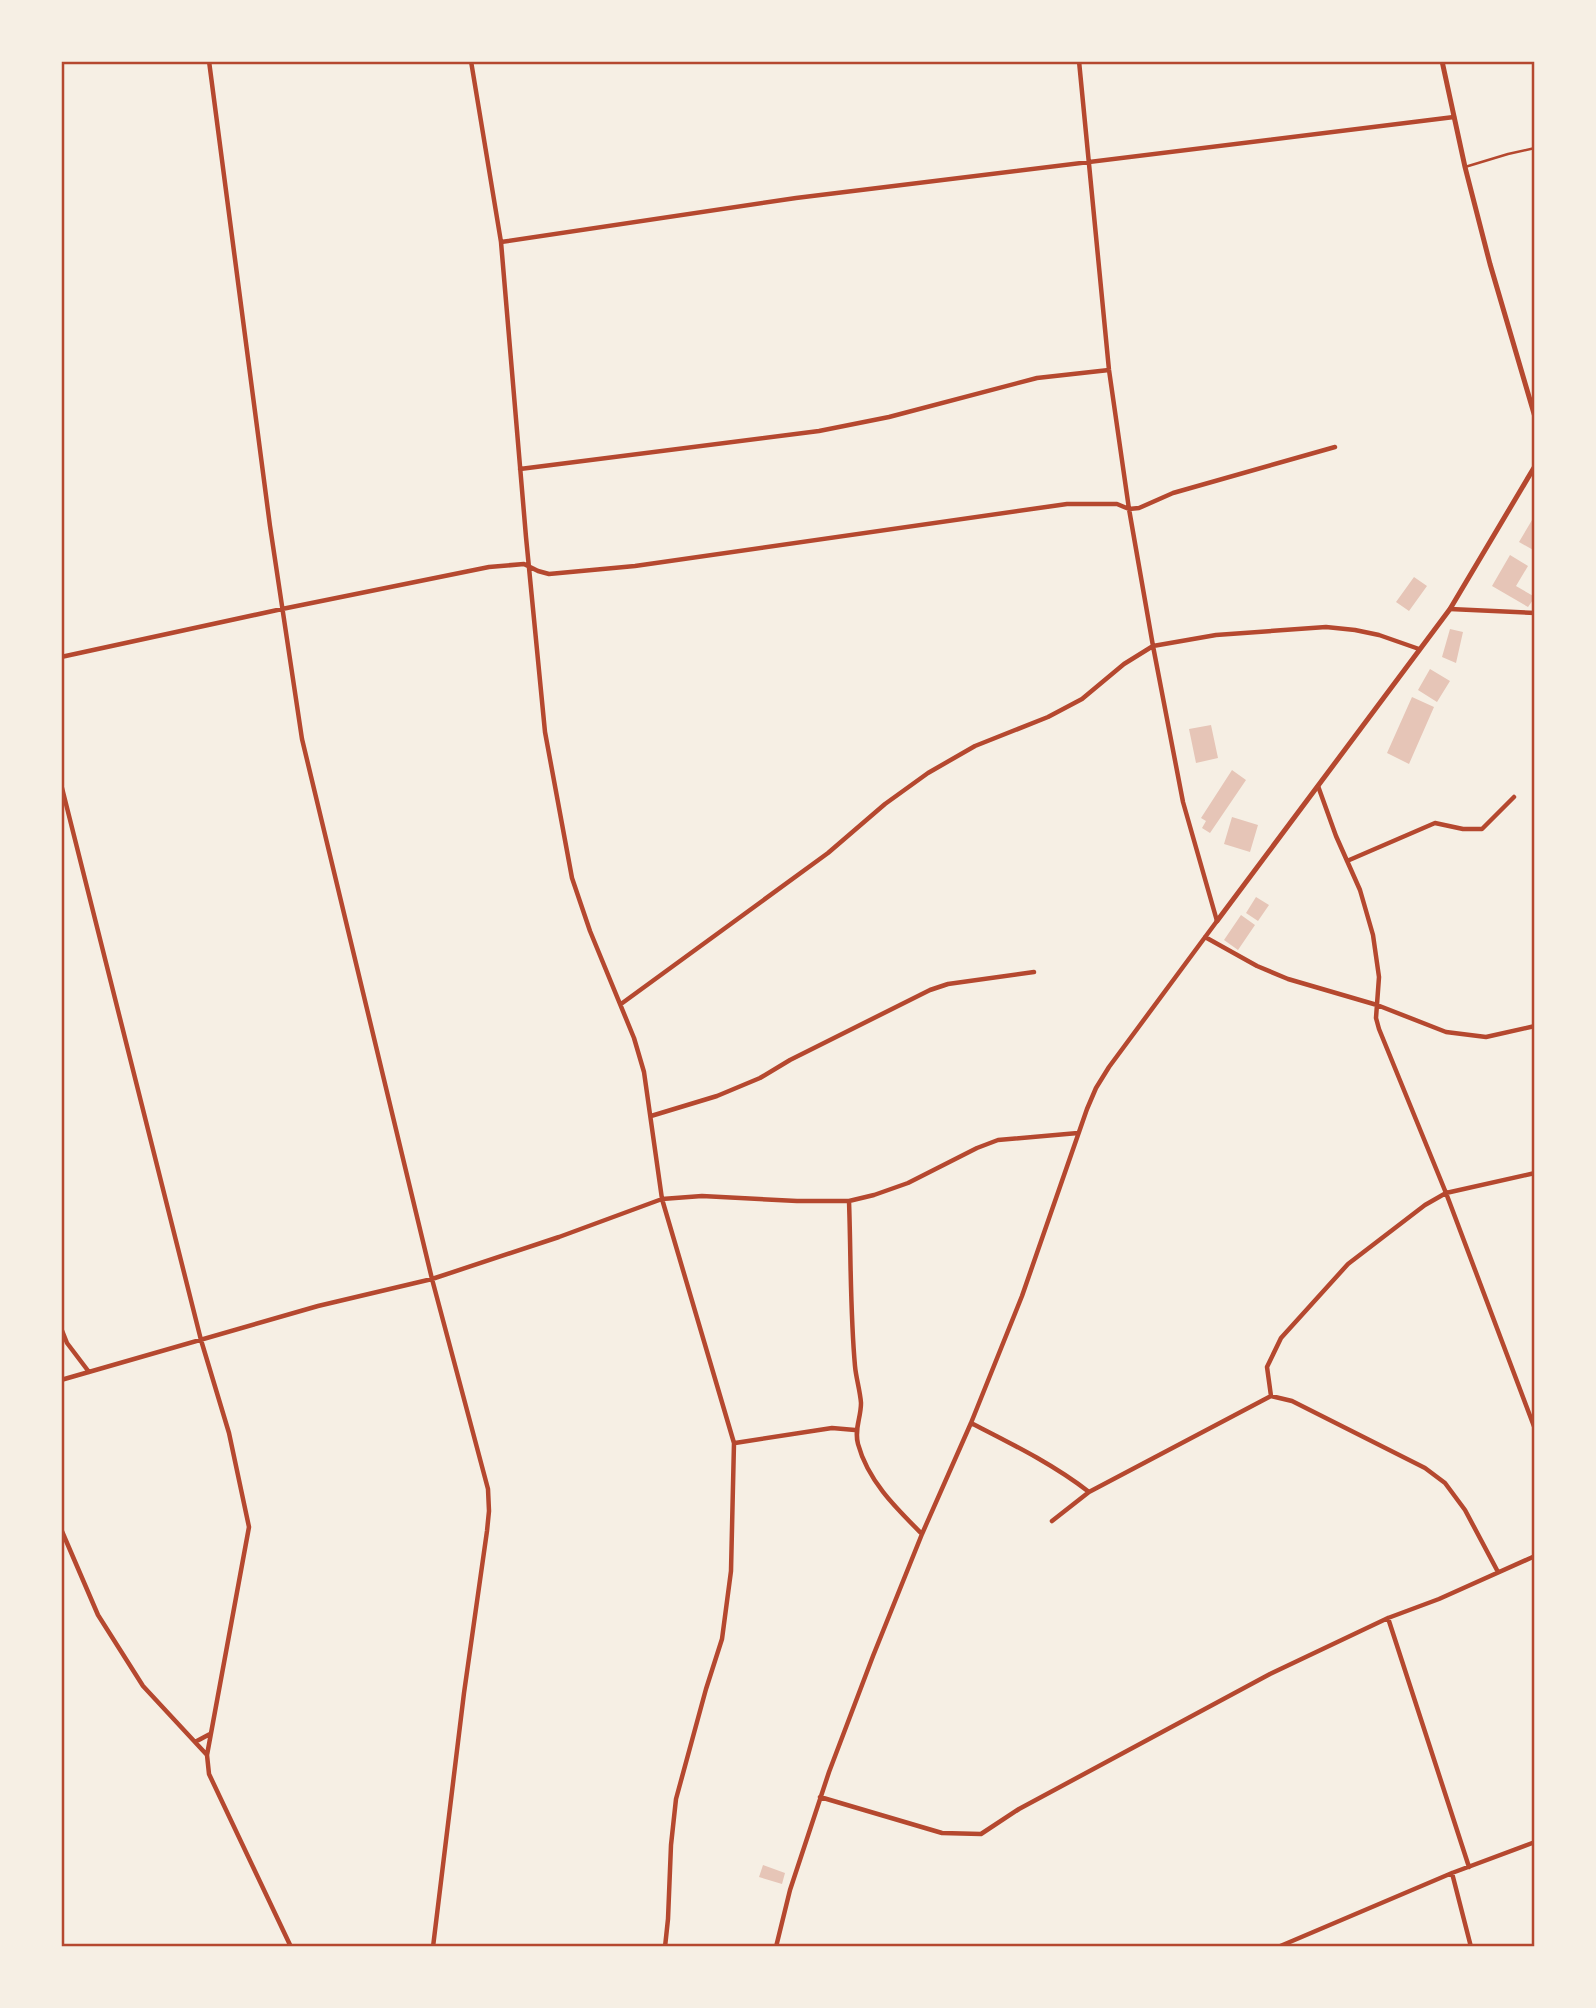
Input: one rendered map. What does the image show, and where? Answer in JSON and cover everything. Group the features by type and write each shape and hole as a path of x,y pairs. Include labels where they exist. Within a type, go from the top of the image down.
{"street":[{"path":"209,61 282,609 302,739 432,1279 488,1489 489,1511 433,1947"},
{"path":"471,61 501,242 545,732 572,878 645,1072 662,1199 734,1443 730,1571 722,1639 676,1799 665,1947"},
{"path":"1079,61 1109,370 1129,509 1183,802 1217,920"},
{"path":"1442,61 1490,264 1535,417"},
{"path":"501,242 796,198 1455,117"},
{"path":"520,468 819,431 889,417 1037,378 1109,370"},
{"path":"61,657 282,609 517,563 549,573 635,566 1067,503 1117,504 1129,509 1139,508 1173,493 1335,447"},
{"path":"776,1947 790,1890 820,1797 922,1534 971,1423 1022,1296 1096,1088 1217,920 1450,609 1535,466"},
{"path":"1450,609 1535,613"},
{"path":"621,1004 828,853 884,804 928,772 975,746 1048,717 1082,699 1124,664 1153,646 1216,635 1326,627 1379,635 1419,649"},
{"path":"61,784 201,1340 229,1433 249,1527 206,1755 209,1774 291,1947"},
{"path":"1318,786 1360,890 1374,935 1379,977 1376,1018 1379,1029 1446,1193 1535,1428"},
{"path":"1347,861 1435,824 1482,829 1514,797"},
{"path":"1205,937 1257,966 1288,979 1377,1005 1446,1032 1486,1037 1535,1026"},
{"path":"651,1116 717,1096 760,1078 823,1043 930,990 948,984 1034,972"},
{"path":"61,1380 318,1306 432,1279 662,1199 702,1196 849,1201 908,1183 998,1140 1078,1133"},
{"path":"1271,1396 1267,1367 1281,1338 1348,1264 1425,1205 1446,1193 1535,1173"},
{"path":"849,1201 855,1366 861,1402 860,1417 855,1430 858,1445 868,1469 884,1493 922,1534"},
{"path":"61,1328 67,1343 89,1372"},
{"path":"1052,1521 1089,1492 1271,1396 1292,1401 1425,1468 1445,1483 1465,1510 1498,1572"},
{"path":"971,1423 1031,1453 1089,1492"},
{"path":"734,1443 832,1428 855,1430"},
{"path":"61,1529 98,1615 143,1686 206,1755"},
{"path":"820,1797 942,1833 981,1834 1019,1809 1270,1674 1388,1618 1535,1556"},
{"path":"1388,1618 1469,1867"},
{"path":"195,1742 211,1734"},
{"path":"1278,1947 1452,1873 1535,1842"},
{"path":"1452,1873 1471,1947"}],"lane":[{"path":"1465,167 1535,148"}],"building":[{"path":"1535,515 1535,551 1519,542"},
{"path":"1510,555 1528,566 1516,586 1535,597 1528,607 1492,586"},
{"path":"1414,577 1427,586 1409,611 1396,602"},
{"path":"1450,629 1463,632 1456,663 1442,657"},
{"path":"1430,669 1450,681 1437,702 1418,690"},
{"path":"1412,697 1434,707 1409,764 1387,753"},
{"path":"1211,725 1218,758 1196,763 1189,729"},
{"path":"1232,770 1246,780 1210,833 1202,828 1206,821 1201,818"},
{"path":"1232,817 1258,825 1250,852 1224,844"},
{"path":"1256,897 1269,905 1258,921 1246,913"},
{"path":"1241,915 1255,925 1238,950 1224,940"},
{"path":"763,1865 785,1873 782,1884 759,1877"}]}
